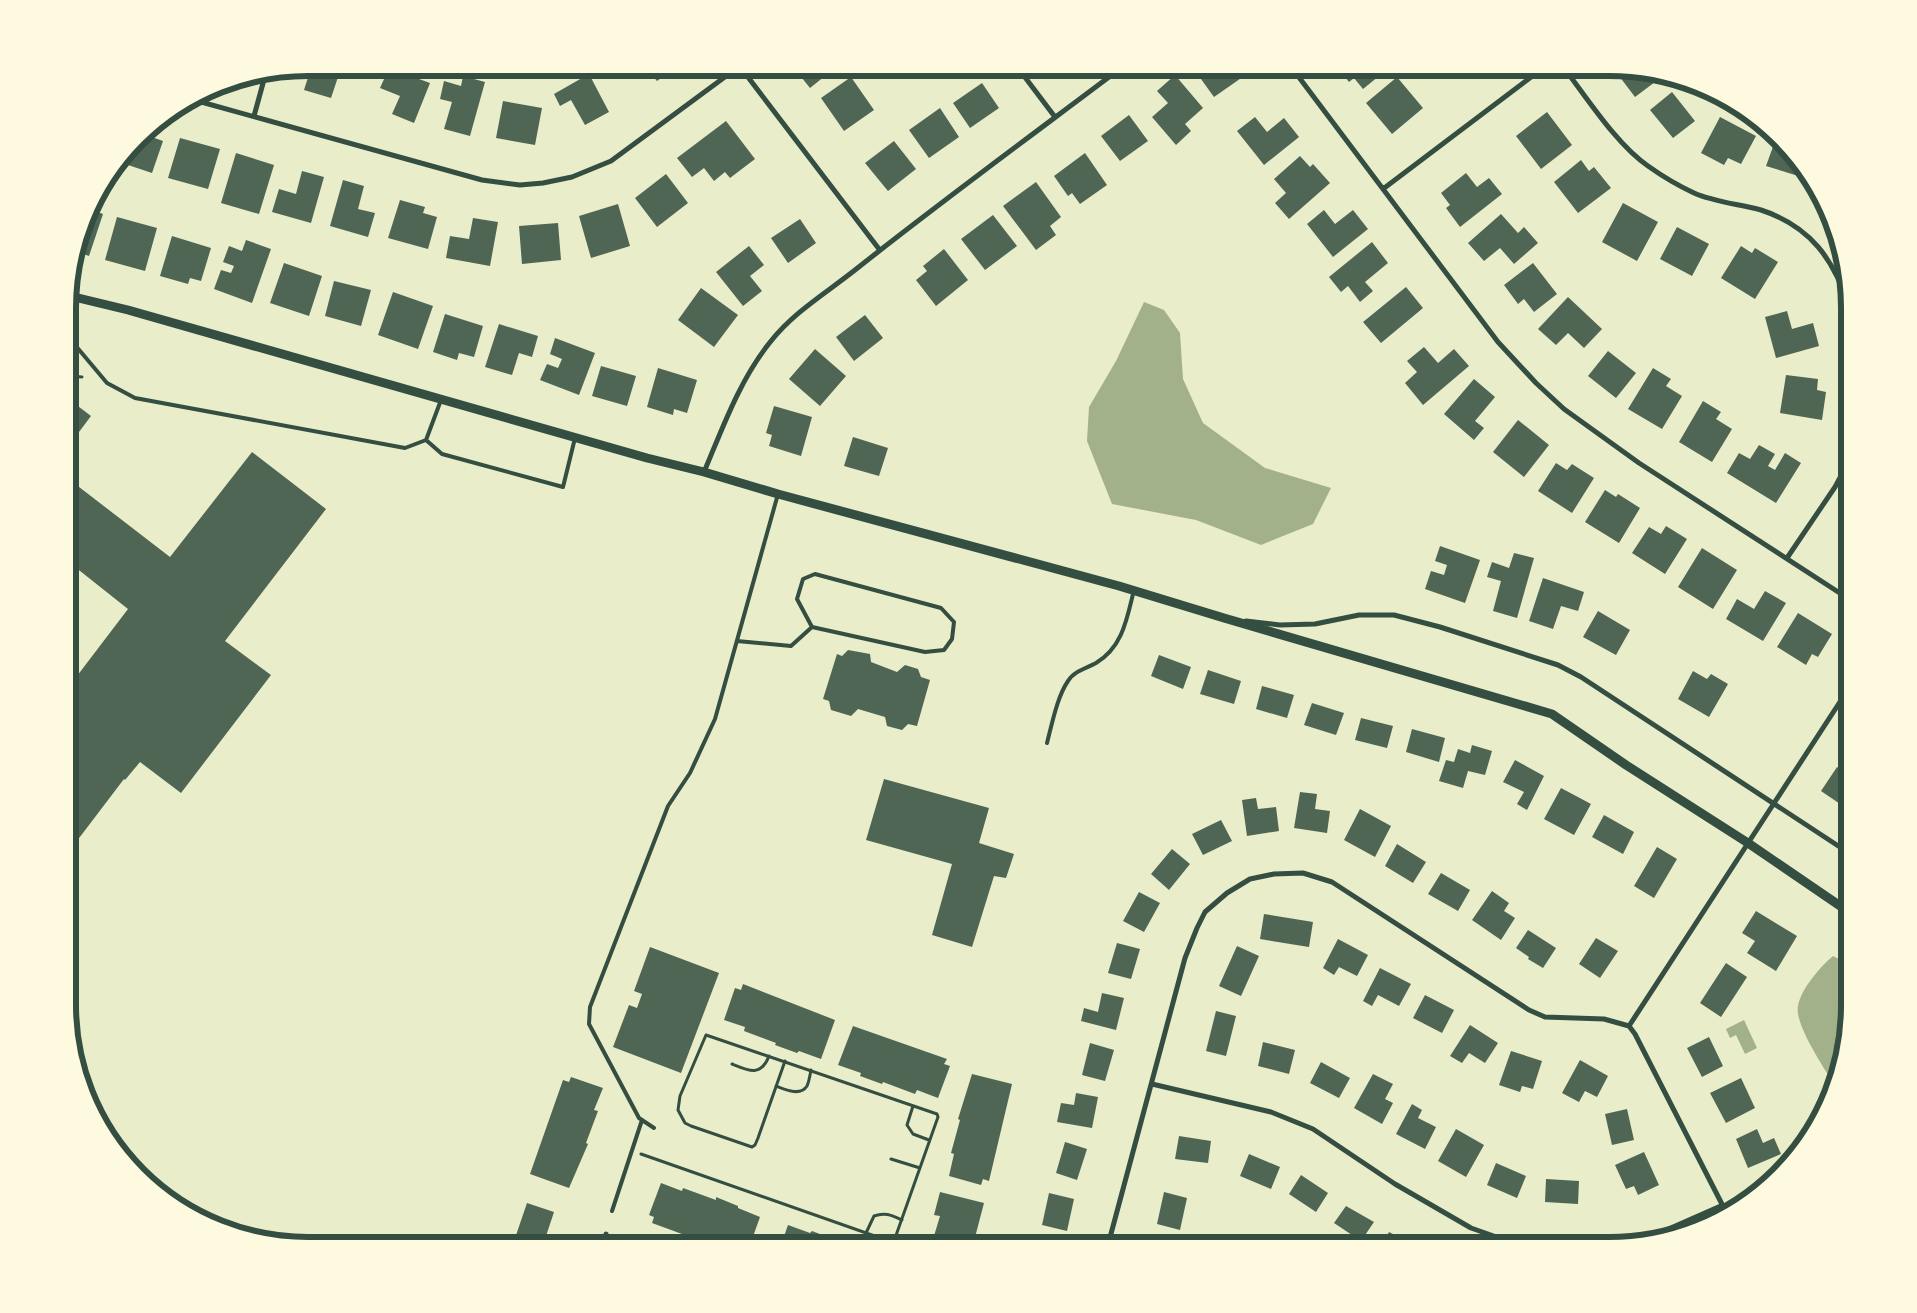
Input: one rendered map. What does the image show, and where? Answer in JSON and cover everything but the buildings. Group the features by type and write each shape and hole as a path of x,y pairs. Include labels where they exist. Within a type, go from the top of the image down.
{"street":[{"path":"202,102 482,180 520,185 543,183 572,177 610,162 726,76"},
{"path":"747,76 879,249"},
{"path":"1024,76 1055,117"},
{"path":"704,472 737,395 759,356 772,339 800,311 879,249 1110,76"},
{"path":"1298,76 1498,342 1536,383 1564,409 1639,463 1841,594"},
{"path":"1383,189 1532,76"},
{"path":"1570,76 1616,136 1647,165 1695,194 1761,210 1787,222 1807,235 1829,260 1839,278"},
{"path":"254,116 264,81"},
{"path":"77,298 137,313 575,438 1134,590 1552,714 1841,907"},
{"path":"1787,558 1841,476"},
{"path":"1224,618 1280,625 1315,624 1360,616 1394,615 1440,627 1558,664 1581,677 1841,848"},
{"path":"1629,1026 1841,700"},
{"path":"1110,1237 1185,958 1197,928 1206,912 1227,893 1250,879 1274,874 1303,873 1332,882 1529,1010 1545,1017 1604,1019 1629,1026 1669,1098 1723,1205 1668,1229"},
{"path":"1152,1084 1271,1112 1313,1129 1395,1184 1471,1228 1496,1237"}],"lane":[{"path":"76,346 107,383 135,398 405,448 426,440 441,400"},
{"path":"426,440 442,454 563,487 575,438"},
{"path":"654,1128 638,1118 589,1024 590,1007 668,806 690,773 715,719 778,494"},
{"path":"815,574 942,608 954,622 952,639 944,650 925,652 812,627 797,599 803,579 815,574"},
{"path":"1046,743 1063,691 1069,680 1112,651 1119,641 1134,590"},
{"path":"737,641 791,646 812,627"},
{"path":"612,1211 642,1120"}],"path":[{"path":"76,376 82,377"},
{"path":"785,1061 758,1138 752,1147 691,1126 685,1123 678,1110 680,1096 706,1035 769,1056 785,1061 812,1070 937,1114 938,1117 896,1237"},
{"path":"732,1064 753,1071 763,1069 769,1056"},
{"path":"776,1086 791,1092 804,1089 807,1086 812,1070"},
{"path":"913,1106 907,1125 913,1134 929,1140"},
{"path":"644,1146 641,1156 878,1237"},
{"path":"891,1159 920,1168"},
{"path":"866,1233 874,1216 884,1213 902,1220"}],"shaded area":[{"path":"1144,302 1164,310 1180,333 1183,379 1203,423 1265,468 1331,488 1313,524 1261,545 1196,520 1112,504 1087,441 1089,407 1116,361"},
{"path":"1833,956 1841,960 1839,1035 1829,1076 1805,1035 1798,1014 1798,1006 1803,993 1822,966"},
{"path":"1744,1020 1757,1048 1745,1054 1736,1035 1730,1038 1726,1029"}]}
